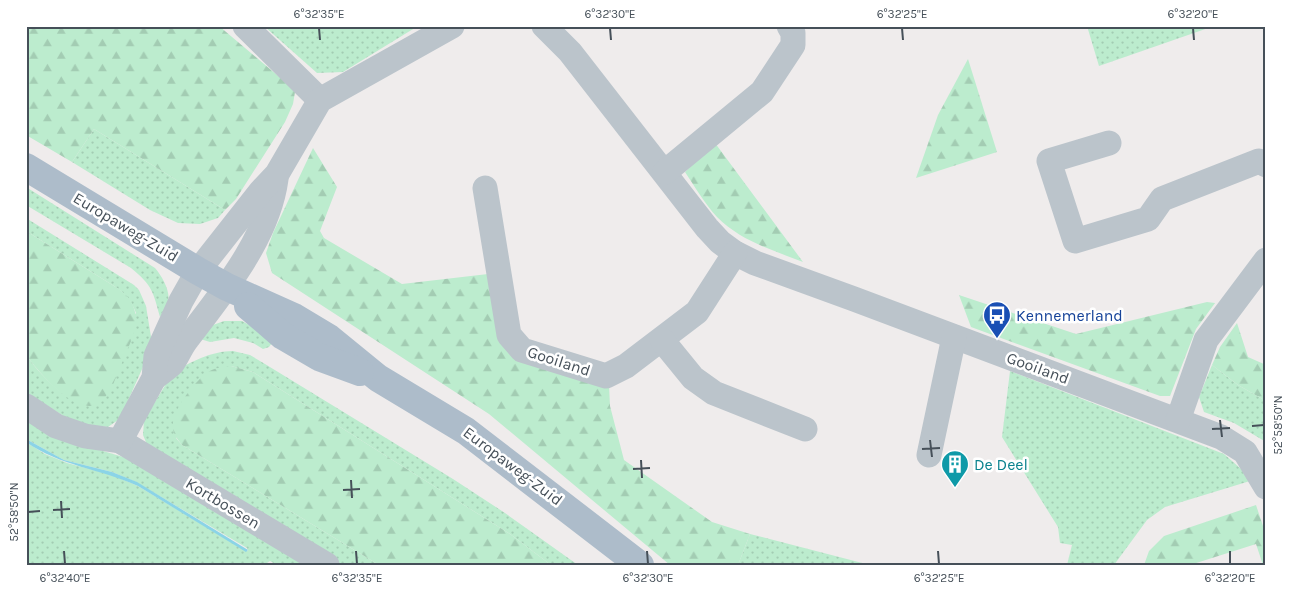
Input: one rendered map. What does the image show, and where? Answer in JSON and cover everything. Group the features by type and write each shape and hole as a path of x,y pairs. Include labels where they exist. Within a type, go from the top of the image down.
{"main road":[{"name":"Europaweg-Zuid","path":"26,167 227,287 283,336 320,357 378,378 466,431 570,509 640,565"}],"street":[{"path":"244,26 320,100"},
{"path":"120,441 154,378 156,356 181,301 198,271 261,191 277,174 320,100 452,26"},
{"name":"Gooiland","path":"544,26 570,52 665,172 706,228 735,253 754,263 1221,437 1245,452 1266,487"},
{"path":"665,172 762,92 778,71 793,45 793,33 789,26"},
{"path":"1109,143 1049,161 1076,241 1148,219 1162,199 1259,161 1266,165"},
{"path":"154,378 171,365 186,339 227,287 253,245 274,193 277,174"},
{"name":"Gooiland","path":"485,188 509,335 522,350 606,376 626,366 697,312 735,253"},
{"path":"1178,420 1206,340 1266,260"},
{"path":"929,455 954,337"},
{"path":"662,340 693,378 714,393 805,429"},
{"name":"Kortbossen","path":"26,406 56,426 85,436 120,441 326,565"}],"green space":[{"path":"26,26 219,26 290,86 295,92 293,104 285,122 236,199 225,210 94,129 72,162 26,135"},
{"path":"264,26 418,26 343,72 317,73"},
{"path":"1087,26 1214,26 1099,66"},
{"path":"968,59 997,152 916,178 938,115"},
{"path":"94,129 225,210 218,218 200,224 178,223 150,210 72,162"},
{"path":"715,143 803,262 747,239 726,225 708,207 685,172"},
{"path":"313,148 337,187 320,231 324,238 402,284 488,274 501,336 609,384 610,406 624,460 712,522 750,534 738,565 670,565 489,414 272,273 266,253 273,233"},
{"path":"26,187 155,268 163,280 169,298 160,317 151,290 138,274 26,205"},
{"path":"26,218 134,285 139,290 146,306 152,343 151,349 122,414 118,420 108,427 76,424 29,394 26,391 26,355 47,380 72,400 136,313 128,298 118,289 26,231"},
{"path":"26,231 118,289 128,297 134,307 136,318 135,330 117,376 106,397 93,406 82,405 60,392 26,355"},
{"path":"959,295 1076,334 1207,302 1215,303 1196,329 1170,396 1160,396 971,327"},
{"path":"224,321 242,321 275,339 269,347 263,349 253,343 234,338 210,342 197,338 213,325"},
{"path":"1237,323 1248,357 1266,365 1266,401 1238,385 1212,365 1220,347"},
{"path":"225,351 250,355 453,479 578,565 551,565 510,534 253,372 231,366 176,438 182,445 379,565 341,565 148,447 143,435 144,420 172,374 201,358"},
{"path":"1212,365 1238,385 1266,401 1266,442 1234,423 1204,412 1199,397"},
{"path":"231,366 253,372 510,534 551,565 379,565 182,445 175,435 173,428 173,421 180,405 191,389 208,372"},
{"path":"1010,371 1224,454 1249,476 1250,481 1165,507 1147,520 1114,565 1067,565 1072,545 1060,543 1058,527 1002,437"},
{"path":"26,416 103,451 140,462 311,565 277,565 270,561 267,563 268,565 26,565 26,442 45,454 67,463 112,475 138,486 248,551 247,548 136,482 112,472 64,460 26,439"},
{"path":"1256,505 1266,535 1266,565 1263,565 1256,544 1190,565 1144,565 1149,551 1164,536"},
{"path":"750,534 870,565 738,565"}],"water":[{"path":"26,439 64,460 112,472 137,482 248,550 246,552 138,486 53,457 26,442"}],"place":[{"name":"Kennemerland","path":"997,339"},
{"name":"De Deel","path":"955,488"}]}
